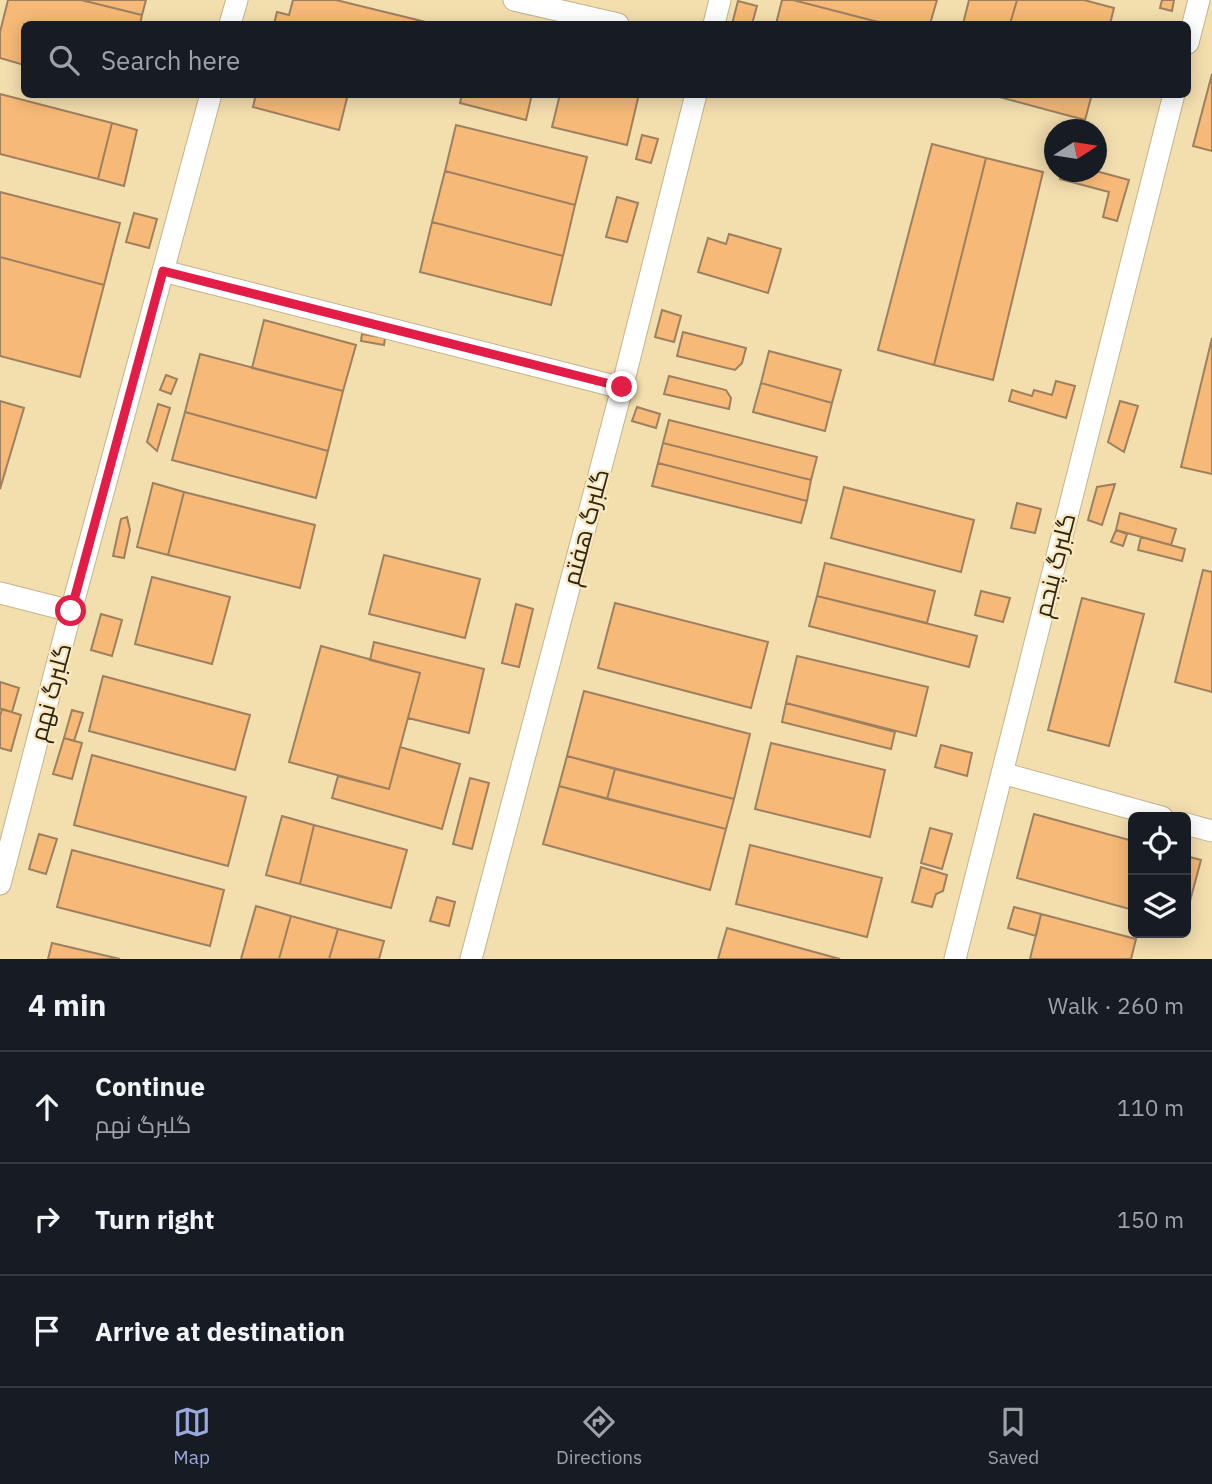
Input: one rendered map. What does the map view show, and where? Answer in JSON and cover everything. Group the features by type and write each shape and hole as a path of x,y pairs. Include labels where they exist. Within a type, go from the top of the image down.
{"street":[{"path":"231,21 237,0"},
{"path":"514,0 605,21"},
{"path":"715,21 720,0"},
{"path":"1191,31 1199,0"},
{"name":"گلبرگ نهم","path":"0,884 210,98"},
{"name":"گلبرگ هفتم","path":"471,959 622,387 695,98"},
{"name":"گلبرگ پنجم","path":"955,959 1173,98"},
{"path":"163,271 622,387"},
{"path":"0,593 71,611"},
{"path":"1002,773 1145,812"},
{"path":"1191,825 1212,831"}],"shaded area":[{"path":"0,0 1212,0 1212,959 0,959"}],"building":[{"path":"8,0 81,0 142,15 141,21 21,21 21,64 0,58 0,32"},
{"path":"81,0 146,0 142,15"},
{"path":"293,0 336,0 422,21 275,21 277,12 289,15"},
{"path":"782,0 793,0 874,21 777,21"},
{"path":"793,0 937,0 931,21 874,21"},
{"path":"969,0 1017,0 1011,21 964,21"},
{"path":"1017,0 1084,0 1114,8 1111,21 1011,21"},
{"path":"1162,0 1174,0 1172,11 1160,8"},
{"path":"738,1 757,6 753,21 733,21"},
{"path":"1212,74 1212,151 1193,146"},
{"path":"0,94 112,123 98,179 0,154"},
{"path":"255,98 347,98 339,130 253,107"},
{"path":"461,98 531,98 526,120 460,103"},
{"path":"559,98 638,98 627,145 552,127"},
{"path":"1003,98 1091,98 1085,119 1081,119"},
{"path":"112,123 137,130 124,186 98,179"},
{"path":"456,125 587,157 575,205 445,171"},
{"path":"642,135 658,139 651,163 636,159"},
{"path":"932,144 986,158 934,365 878,350"},
{"path":"986,158 1043,172 993,380 934,365"},
{"path":"445,171 575,205 563,256 432,222"},
{"path":"1107,174 1129,180 1117,221 1103,217 1109,192 1071,182 1107,182"},
{"path":"0,192 120,223 104,285 0,257"},
{"path":"617,197 638,203 627,242 606,237"},
{"path":"134,213 157,219 149,248 126,242"},
{"path":"432,222 563,256 551,305 420,272"},
{"path":"729,234 781,249 768,293 698,272 708,238 726,244"},
{"path":"0,257 104,285 80,377 0,356"},
{"path":"662,310 681,316 674,342 655,337"},
{"path":"264,320 356,345 343,391 252,368"},
{"path":"683,332 746,348 742,363 735,370 677,356"},
{"path":"362,334 385,338 384,345 361,341"},
{"path":"1212,338 1212,474 1181,467"},
{"path":"769,351 841,370 832,403 761,383"},
{"path":"200,354 343,391 328,451 185,412"},
{"path":"166,375 177,379 171,394 160,390"},
{"path":"669,376 726,390 731,398 729,409 664,394"},
{"path":"1056,381 1075,386 1066,418 1009,401 1012,390 1032,396 1034,390 1052,395"},
{"path":"761,383 832,403 825,431 753,412"},
{"path":"0,401 24,408 0,489"},
{"path":"1120,401 1138,406 1124,452 1108,442"},
{"path":"158,404 170,408 157,451 147,442"},
{"path":"637,407 660,414 656,428 632,421"},
{"path":"185,412 328,451 316,498 172,460"},
{"path":"669,420 817,457 811,480 663,443"},
{"path":"663,443 811,480 807,501 658,463"},
{"path":"658,463 807,501 801,523 652,486"},
{"path":"153,483 184,492 168,555 137,547"},
{"path":"1115,484 1102,525 1088,520 1097,487"},
{"path":"844,487 974,520 961,572 831,538"},
{"path":"184,492 315,525 300,588 168,555"},
{"path":"1017,503 1041,509 1035,533 1011,528"},
{"path":"1120,513 1176,529 1171,545 1116,530"},
{"path":"127,517 130,530 124,558 113,556 121,519"},
{"path":"1116,530 1127,534 1123,546 1111,542"},
{"path":"1141,537 1185,549 1182,561 1138,550"},
{"path":"384,555 480,579 465,638 369,614"},
{"path":"825,563 935,591 927,623 817,596"},
{"path":"1203,570 1212,572 1212,692 1175,682"},
{"path":"152,577 230,597 212,664 135,644"},
{"path":"981,591 1010,598 1003,622 975,615"},
{"path":"817,596 977,636 969,667 809,626"},
{"path":"1082,598 1144,614 1109,746 1048,730"},
{"path":"615,603 768,642 751,708 598,668"},
{"path":"516,604 533,609 519,667 502,663"},
{"path":"101,614 122,620 112,656 91,650"},
{"path":"374,642 484,669 469,733 408,718 420,673 370,660"},
{"path":"321,646 420,673 389,789 289,762"},
{"path":"797,656 928,687 916,736 786,703"},
{"path":"103,676 250,715 235,770 89,731"},
{"path":"0,682 19,688 12,712 0,709"},
{"path":"584,691 750,734 734,799 567,756"},
{"path":"786,703 895,732 891,749 782,722"},
{"path":"2,709 21,715 11,751 0,748"},
{"path":"72,710 83,713 74,741 64,738"},
{"path":"64,738 82,743 72,779 53,774"},
{"path":"771,743 885,770 870,837 755,809"},
{"path":"941,745 972,753 967,776 935,767"},
{"path":"400,747 460,764 442,829 332,798 338,776 389,789"},
{"path":"92,755 246,797 228,866 74,825"},
{"path":"567,756 615,769 607,799 559,786"},
{"path":"615,769 734,799 726,829 607,799"},
{"path":"470,778 489,783 472,849 453,844"},
{"path":"559,786 726,829 710,890 543,844"},
{"path":"1034,814 1128,840 1128,909 1017,878"},
{"path":"282,816 314,825 300,884 266,875"},
{"path":"314,825 407,850 391,908 300,884"},
{"path":"930,828 952,834 942,869 921,863"},
{"path":"39,834 57,839 46,874 29,869"},
{"path":"750,845 882,878 867,937 736,904"},
{"path":"72,850 224,890 210,946 57,907"},
{"path":"1191,857 1201,860 1191,897"},
{"path":"921,867 947,875 943,891 936,894 932,907 912,902"},
{"path":"437,897 455,902 449,926 430,921"},
{"path":"256,906 291,916 279,959 241,959"},
{"path":"1014,907 1041,914 1036,936 1008,928"},
{"path":"1041,914 1136,939 1131,959 1030,959"},
{"path":"291,916 338,929 329,959 279,959"},
{"path":"727,928 840,959 718,959"},
{"path":"338,929 384,941 379,959 329,959"},
{"path":"52,943 120,959 48,959"}],"route":[{"path":"71,611 163,271 622,387"}]}
